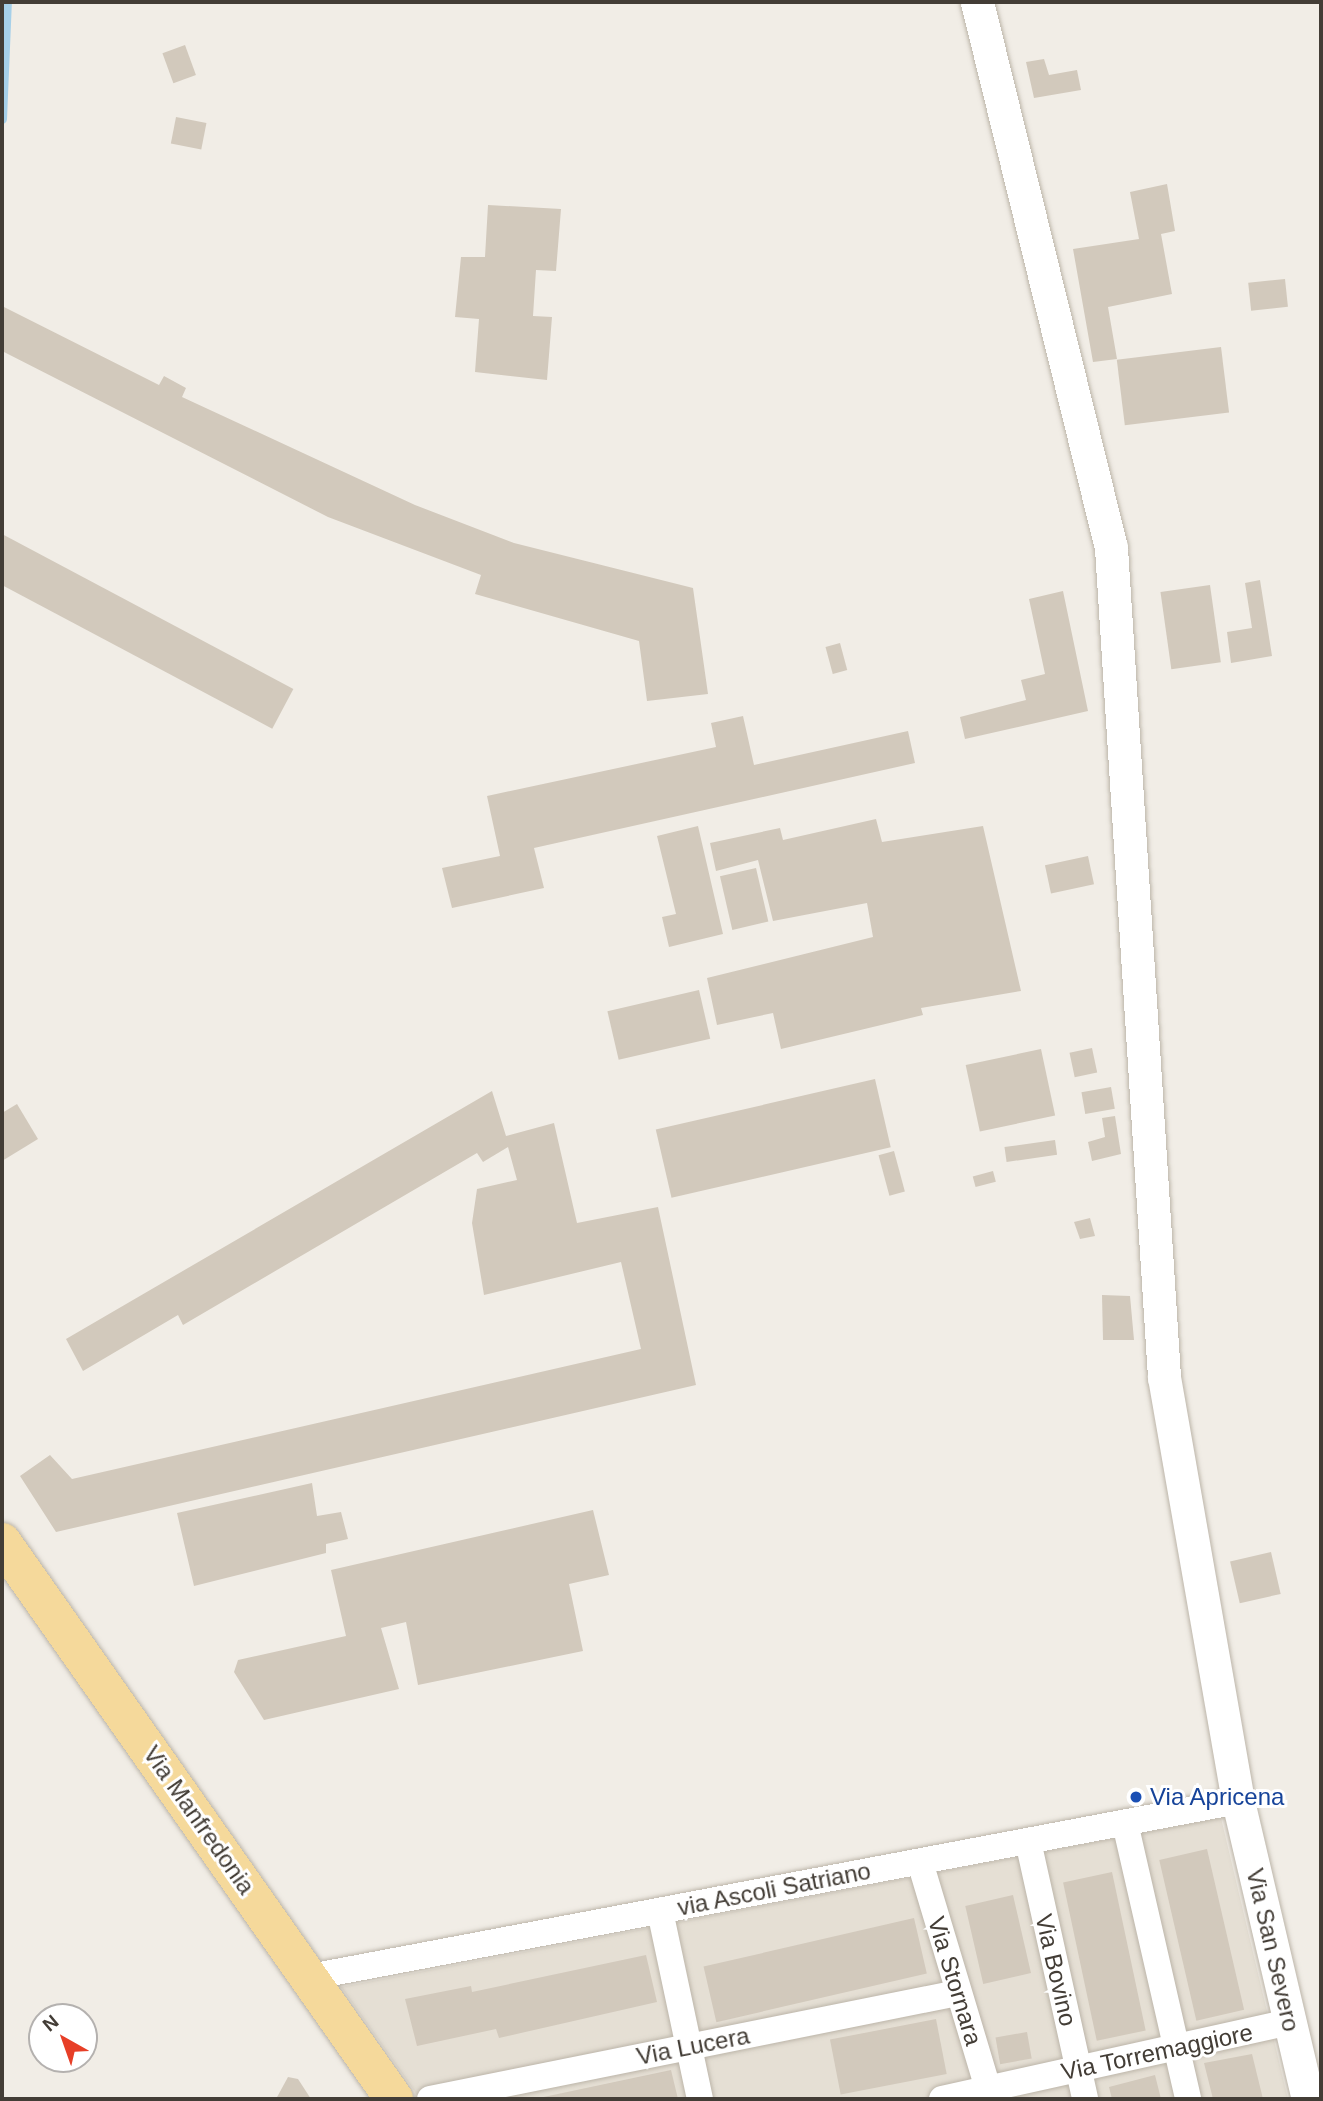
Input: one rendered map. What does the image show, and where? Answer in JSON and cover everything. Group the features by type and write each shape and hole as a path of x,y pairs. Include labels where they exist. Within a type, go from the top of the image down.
{"main road":[{"name":"Via Manfredonia","path":"2,1542 394,2099"}],"street":[{"name":"Via San Severo","path":"977,2 1111,548 1164,1377 1238,1801 1308,2099"},
{"name":"via Ascoli Satriano","path":"310,1978 1238,1801"},
{"path":"1125,1822 1188,2099"},
{"name":"Via Bovino","path":"1028,1841 1085,2099"},
{"name":"Via Stornara","path":"920,1862 989,2094"},
{"path":"660,1911 700,2099"},
{"name":"Via Lucera","path":"429,2099 957,1993"},
{"name":"Via Torremaggiore","path":"942,2099 989,2094 1078,2069 1290,2022"}],"shaded area":[{"path":"1221,1818 1288,2099 420,2099 341,1987"}],"building":[{"path":"185,45 196,75 173,83 162,53"},
{"path":"1044,59 1049,75 1077,70 1081,90 1034,98 1026,62"},
{"path":"176,117 206,123 201,149 171,144"},
{"path":"1167,184 1175,231 1161,234 1172,294 1108,307 1117,359 1093,362 1073,249 1139,239 1130,192"},
{"path":"488,205 561,209 556,271 536,270 533,316 552,317 547,380 475,372 479,319 455,317 461,257 485,257"},
{"path":"1285,279 1288,307 1251,311 1248,283"},
{"path":"2,306 159,385 164,376 186,388 182,397 415,505 514,543 693,588 708,694 647,701 639,641 475,594 481,575 328,517 2,351"},
{"path":"1221,347 1229,413 1125,425 1117,360"},
{"path":"2,534 293,689 272,729 2,585"},
{"path":"1260,580 1272,656 1231,663 1227,632 1252,628 1245,583"},
{"path":"1210,585 1221,662 1171,669 1160,592"},
{"path":"1063,591 1088,711 965,739 960,717 1026,700 1021,680 1045,674 1029,599"},
{"path":"840,643 847,670 833,674 826,647"},
{"path":"743,716 754,765 908,731 915,763 534,848 544,888 452,908 442,868 500,856 487,796 716,747 711,723"},
{"path":"876,819 882,842 983,826 1021,991 921,1008 923,1015 781,1049 773,1013 717,1025 707,978 873,937 867,903 773,921 758,860 716,871 710,843 780,828 783,840"},
{"path":"698,826 723,934 669,947 662,917 676,914 657,836"},
{"path":"1088,856 1094,884 1051,894 1045,865"},
{"path":"756,868 768,922 732,930 720,876"},
{"path":"699,990 710,1039 619,1060 607,1011"},
{"path":"1092,1048 1097,1072 1075,1077 1070,1053"},
{"path":"1041,1049 1055,1116 980,1132 966,1065"},
{"path":"875,1079 891,1147 672,1198 656,1130"},
{"path":"1111,1087 1115,1109 1085,1114 1081,1092"},
{"path":"492,1091 506,1136 554,1123 577,1223 658,1207 696,1385 56,1532 20,1476 50,1455 72,1479 641,1349 621,1262 484,1295 472,1223 477,1189 517,1180 508,1147 483,1162 477,1153 183,1325 178,1315 83,1371 66,1339"},
{"path":"17,1104 38,1139 2,1161 2,1113"},
{"path":"1115,1116 1121,1154 1092,1161 1088,1142 1105,1137 1102,1118"},
{"path":"1055,1140 1057,1155 1007,1162 1004,1147"},
{"path":"894,1151 905,1192 889,1196 879,1155"},
{"path":"993,1171 996,1182 976,1187 973,1176"},
{"path":"1090,1218 1095,1236 1080,1239 1074,1222"},
{"path":"1102,1295 1130,1296 1134,1340 1103,1340"},
{"path":"312,1483 317,1516 341,1512 348,1539 326,1544 326,1553 194,1586 177,1513"},
{"path":"593,1510 609,1575 569,1584 583,1651 418,1685 406,1622 381,1628 399,1689 264,1720 234,1672 238,1660 346,1636 331,1570"},
{"path":"1271,1552 1281,1594 1240,1603 1230,1561"},
{"path":"1207,1849 1244,2010 1196,2021 1159,1860"},
{"path":"1112,1872 1146,2030 1097,2041 1063,1882"},
{"path":"1013,1895 1031,1973 983,1984 965,1906"},
{"path":"914,1918 927,1974 716,2022 704,1967"},
{"path":"646,1955 657,2002 499,2038 496,2029 417,2046 405,1999 471,1986 472,1992"},
{"path":"936,2019 947,2074 841,2095 830,2040"},
{"path":"1027,2032 1032,2059 1000,2064 995,2038"},
{"path":"1252,2054 1263,2099 1213,2099 1204,2063"},
{"path":"671,2070 678,2099 539,2098"},
{"path":"1155,2075 1161,2099 1112,2099 1109,2087"},
{"path":"288,2077 298,2079 311,2099 276,2099"}],"waterway":[{"path":"2,119 7,2"}],"place":[{"name":"Via Apricena","path":"1136,1797"}]}
